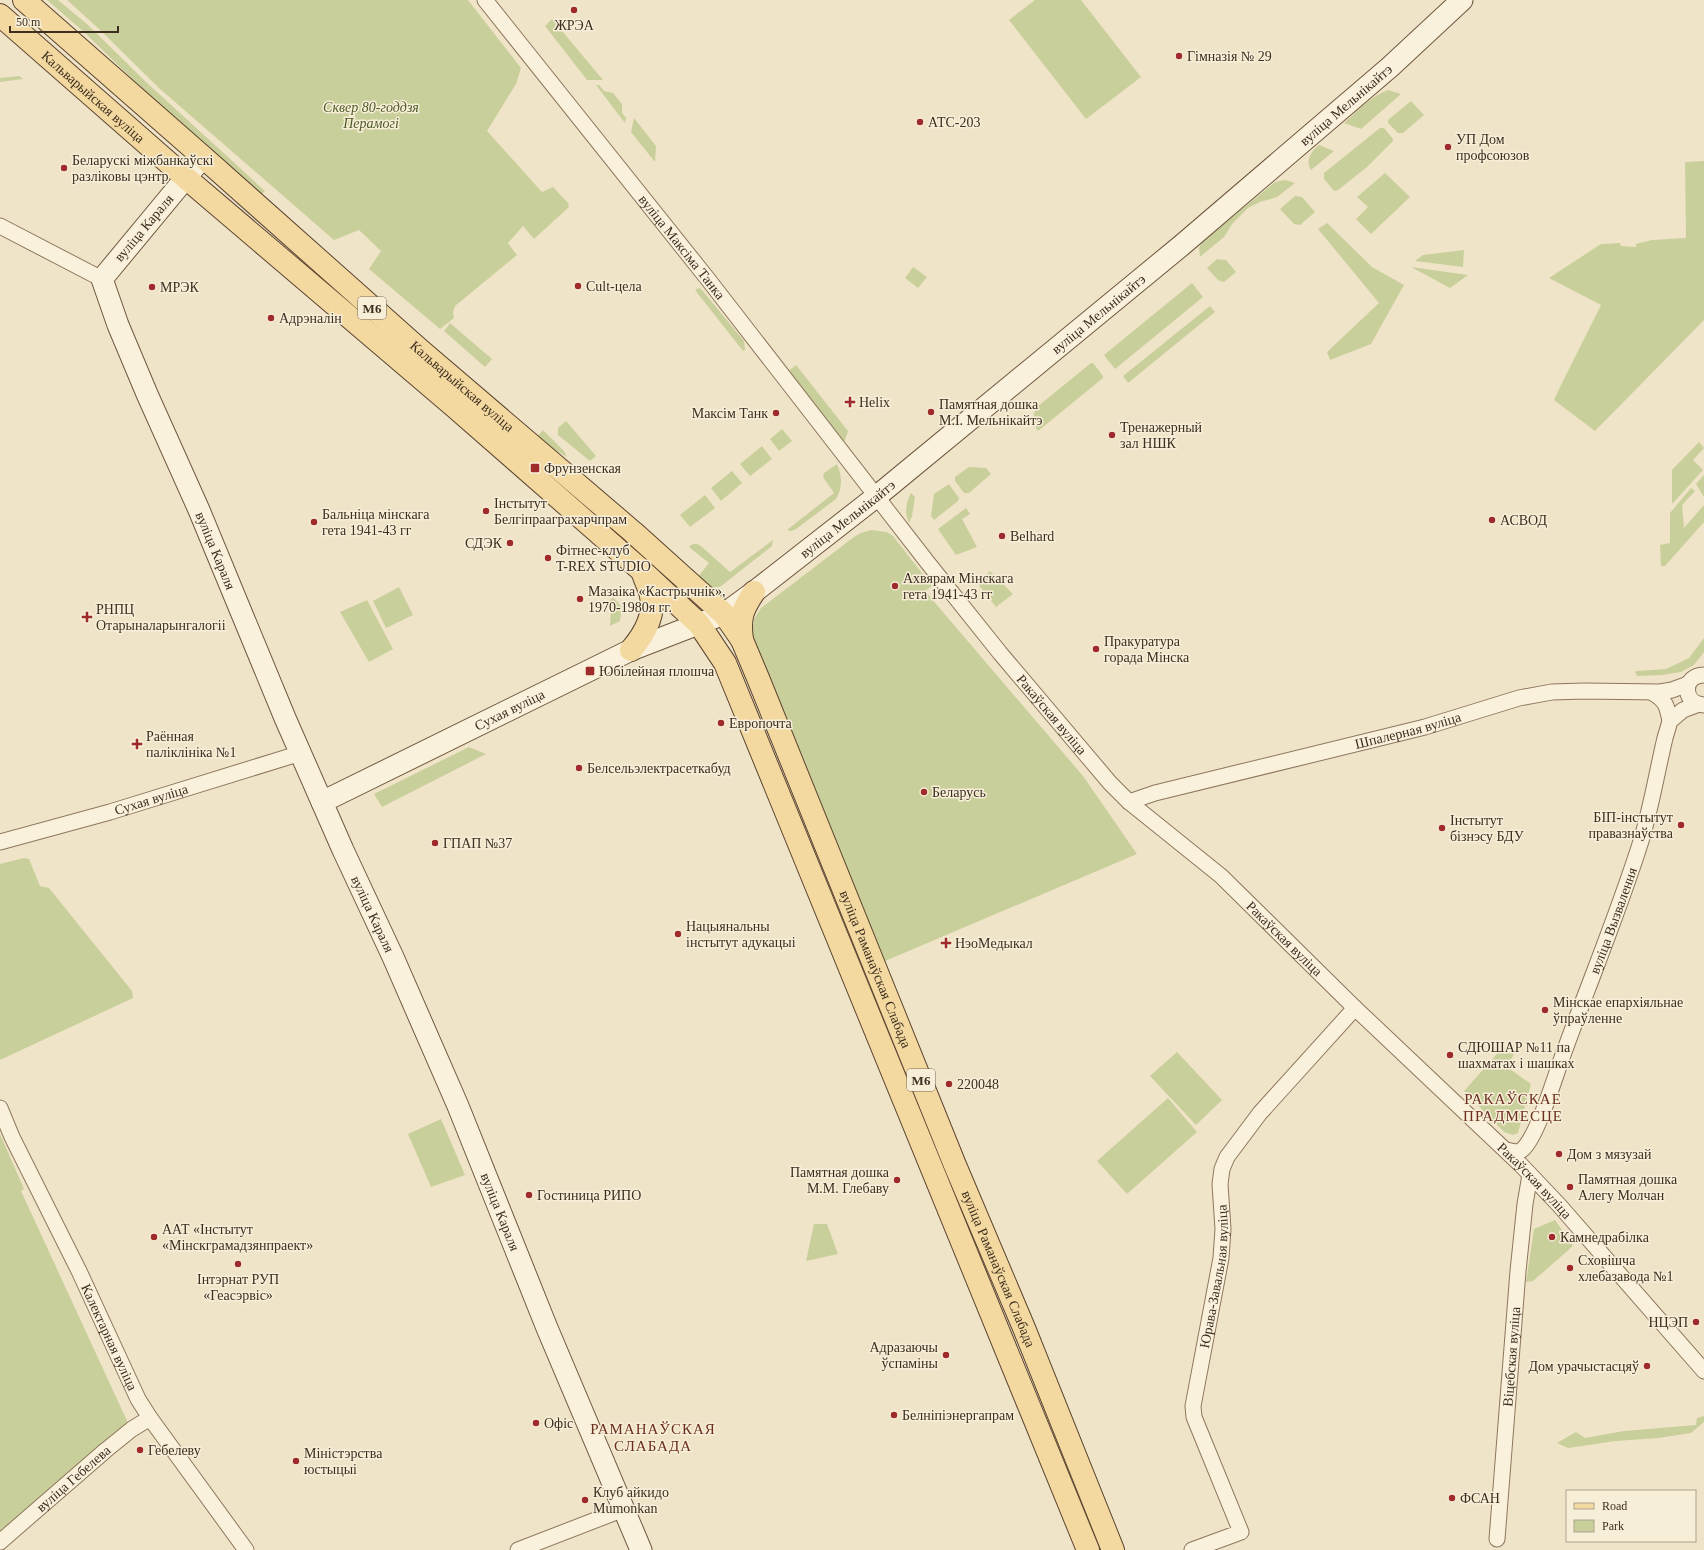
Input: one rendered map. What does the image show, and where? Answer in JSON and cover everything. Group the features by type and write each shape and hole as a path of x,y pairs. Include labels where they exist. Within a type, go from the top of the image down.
{"main road":[{"name":"Кальварыйская вуліца","path":"24,0 420,350 633,532 724,614"},
{"name":"вуліца Мельнікайтэ","path":"699,624 724,614 877,496 1287,157 1390,67 1462,0"},
{"name":"Кальварыйская вуліца","path":"0,15 186,178 455,407 641,570 699,624"},
{"path":"186,178 203,157"},
{"name":"вуліца Караля","path":"186,178 102,279 118,325 147,394 199,510 322,802 393,957 458,1106 547,1328 641,1550"},
{"path":"631,650 645,628 652,609 651,595 641,570"},
{"path":"742,640 741,616 746,604 754,592"},
{"name":"вуліца Раманаўская Слабада","path":"724,614 742,640 758,678 955,1165 1024,1328 1113,1550"},
{"name":"вуліца Раманаўская Слабада","path":"699,624 728,670 1088,1550"},
{"name":"Сухая вуліца","path":"322,802 631,650 699,624"}],"street":[{"name":"вуліца Максіма Танка","path":"485,0 707,278 877,496"},
{"path":"0,226 102,279"},
{"name":"Ракаўская вуліца","path":"877,496 1000,653 1110,783 1129,802 1208,864 1257,910 1355,1008 1506,1150 1559,1205 1704,1371"},
{"name":"Шпалерная вуліца","path":"1129,802 1155,793 1425,728 1519,698 1565,691 1653,693 1672,690 1688,684 1695,677 1704,675"},
{"path":"1688,684 1688,694 1690,699 1701,704"},
{"path":"1653,693 1663,699 1670,721 1683,710 1701,704"},
{"name":"вуліца Вызвалення","path":"1506,1150 1516,1152 1522,1150 1534,1134 1544,1108 1584,997 1609,934 1641,840 1670,721"},
{"name":"Сухая вуліца","path":"0,842 110,812 301,753"},
{"name":"Юрава-Завальная вуліца","path":"1192,1550 1241,1532 1194,1417 1193,1406 1221,1258 1223,1229 1220,1184 1222,1169 1227,1157 1260,1114 1355,1008"},
{"name":"Калектарная вуліца","path":"0,1108 12,1136 79,1271 138,1399 150,1418 246,1550"},
{"name":"Віцебская вуліца","path":"1497,1540 1518,1271 1525,1204 1530,1175"},
{"name":"вуліца Гебелева","path":"0,1542 106,1450 132,1429 150,1418"},
{"path":"518,1550 624,1509"}],"green space":[{"path":"47,0 58,0 87,24 146,82 265,191 260,196 165,111 84,32"},
{"name":"Сквер 80-годдзя Перамогі","path":"67,0 468,0 521,68 516,84 487,131 542,192 553,187 569,204 569,207 534,239 523,226 508,243 517,255 455,306 453,312 454,318 440,329 369,269 381,251 359,230 334,240 160,89 98,28"},
{"path":"1035,0 1081,0 1141,77 1086,119 1009,20"},
{"path":"552,19 603,80 587,80 545,26"},
{"path":"19,76 23,79 0,82 0,78"},
{"path":"596,85 599,85 604,91 613,93 622,104 622,113 626,118 625,123"},
{"path":"1388,90 1401,94 1361,129 1344,123 1370,100"},
{"path":"1411,101 1424,115 1403,133 1398,133 1388,123 1388,120"},
{"path":"634,118 656,146 655,162 631,132"},
{"path":"1380,128 1384,128 1393,141 1367,167 1338,190 1334,191 1324,179 1324,173"},
{"path":"1319,145 1334,151 1311,170 1309,167 1310,156"},
{"path":"1704,161 1704,320 1595,431 1554,400 1601,305 1549,278 1601,244 1620,243 1621,246 1636,247 1636,244 1652,240 1686,238 1685,162"},
{"path":"1385,173 1410,197 1371,234 1356,219 1368,207 1357,197"},
{"path":"1285,180 1295,183 1277,197 1260,202 1248,208 1232,224 1224,237 1200,257 1199,248 1202,242 1275,182"},
{"path":"1295,196 1302,197 1315,212 1300,225 1294,224 1280,209"},
{"path":"1327,223 1372,267 1404,285 1371,344 1330,360 1327,352 1379,303 1318,229"},
{"path":"1464,250 1463,267 1415,261 1423,255"},
{"path":"1217,259 1226,260 1236,272 1224,282 1218,280 1207,268"},
{"path":"913,267 927,277 918,288 905,278"},
{"path":"1411,267 1468,275 1450,288"},
{"path":"1192,283 1203,297 1115,369 1104,355"},
{"path":"699,288 744,341 745,350 743,351 695,290"},
{"path":"1210,306 1215,312 1128,383 1123,376"},
{"path":"450,323 492,359 485,367 444,331"},
{"path":"1091,363 1093,363 1103,378 1038,431 1033,419 1037,407"},
{"path":"796,365 848,431 845,440 841,443 787,372"},
{"path":"566,421 596,456 590,461 558,435 558,428"},
{"path":"782,429 792,441 779,451 770,439"},
{"path":"543,430 564,451 567,457 536,438"},
{"path":"1699,442 1704,448 1693,460 1703,470 1672,504 1672,470"},
{"path":"762,446 772,459 750,476 740,464"},
{"path":"837,464 840,473 841,486 836,499 796,529 791,531 787,530 834,493 823,477 824,473"},
{"path":"969,467 986,468 991,474 969,493 964,493 955,481 955,477"},
{"path":"732,471 742,483 721,501 711,488"},
{"path":"1704,475 1704,497 1696,484"},
{"path":"949,484 959,498 958,501 934,520 931,516 934,494"},
{"path":"1691,488 1695,491 1682,505 1684,528 1704,505 1704,522 1665,566 1661,566 1660,545 1670,543 1670,513"},
{"path":"911,493 915,497 912,516 909,523 906,515 906,508"},
{"path":"705,495 715,508 690,527 680,515"},
{"path":"966,508 970,514 962,519 977,547 956,555 938,529"},
{"name":"Юбілейная плошча","path":"871,530 887,532 893,536 932,586 925,591 1083,776 1137,854 885,961 751,636 754,619 761,608 854,537"},
{"path":"773,540 772,546 720,587 710,588 697,578 709,563 689,547 693,544 701,546 730,572"},
{"path":"990,571 1013,594 996,607 978,584"},
{"path":"399,587 413,615 386,628 373,601"},
{"path":"613,597 622,607 620,621 610,626 611,610 608,603"},
{"path":"367,600 393,649 369,662 340,612"},
{"path":"1704,638 1704,652 1694,665 1681,672 1662,675 1637,676 1636,671 1666,669 1689,658"},
{"path":"469,747 486,754 382,807 374,794"},
{"path":"24,858 29,859 40,886 49,888 132,991 133,998 0,1060 0,864"},
{"path":"1503,1047 1514,1054 1507,1067 1531,1084 1518,1133 1513,1135 1504,1132 1464,1091"},
{"path":"1177,1052 1222,1100 1196,1125 1150,1076"},
{"path":"1168,1098 1197,1132 1127,1194 1097,1161"},
{"path":"441,1119 465,1175 431,1187 408,1134"},
{"path":"0,1134 24,1189 21,1191 128,1423 0,1533"},
{"path":"1555,1220 1573,1246 1533,1281 1526,1282 1534,1229"},
{"path":"814,1224 827,1224 838,1254 806,1261"},
{"path":"1704,1416 1704,1422 1691,1433 1568,1448 1557,1443 1576,1432 1585,1438 1624,1431 1696,1425 1697,1418"}],"place":[{"name":"ЖРЭА","path":"574,10"},
{"name":"Гімназія № 29","path":"1179,56"},
{"name":"АТС-203","path":"920,122"},
{"name":"УП Дом профсоюзов","path":"1448,147"},
{"name":"Беларускі міжбанкаўскі разліковы цэнтр","path":"64,168"},
{"name":"Cult-цела","path":"578,286"},
{"name":"МРЭК","path":"152,287"},
{"name":"Адрэналін","path":"271,318"},
{"name":"Helix","path":"850,402"},
{"name":"Памятная дошка М.І. Мельнікайтэ","path":"931,412"},
{"name":"Максім Танк","path":"776,413"},
{"name":"Тренажерный зал НШК","path":"1112,435"},
{"name":"Фрунзенская","path":"535,468"},
{"name":"Інстытут Белгіпрааграхарчпрам","path":"486,511"},
{"name":"АСВОД","path":"1492,520"},
{"name":"Бальніца мінскага гета 1941-43 гг","path":"314,522"},
{"name":"Belhard","path":"1002,536"},
{"name":"СДЭК","path":"510,543"},
{"name":"Фітнес-клуб T-REX STUDIO","path":"548,558"},
{"name":"Ахвярам Мінскага гета 1941-43 гг","path":"895,586"},
{"name":"Мазаіка «Кастрычнік», 1970-1980я гг.","path":"580,599"},
{"name":"РНПЦ Отарыналарынгалогіі","path":"87,617"},
{"name":"Пракуратура горада Мінска","path":"1096,649"},
{"name":"Юбілейная плошча","path":"590,671"},
{"name":"Европочта","path":"721,723"},
{"name":"Раённая паліклініка №1","path":"137,744"},
{"name":"Белсельэлектрасеткабуд","path":"579,768"},
{"name":"Беларусь","path":"924,792"},
{"name":"БІП-інстытут правазнаўства","path":"1681,825"},
{"name":"Інстытут бізнэсу БДУ","path":"1442,828"},
{"name":"ГПАП №37","path":"435,843"},
{"name":"Нацыянальны інстытут адукацыі","path":"678,934"},
{"name":"НэоМедыкал","path":"946,943"},
{"name":"Мінскае епархіяльнае ўпраўленне","path":"1545,1010"},
{"name":"СДЮШАР №11 па шахматах і шашках","path":"1450,1055"},
{"name":"220048","path":"949,1084"},
{"name":"Дом з мязузай","path":"1559,1154"},
{"name":"Памятная дошка М.М. Глебаву","path":"897,1180"},
{"name":"Памятная дошка Алегу Молчан","path":"1570,1187"},
{"name":"Гостиница РИПО","path":"529,1195"},
{"name":"ААТ «Інстытут «Мінскграмадзянпраект»","path":"154,1237"},
{"name":"Камнедрабілка","path":"1552,1237"},
{"name":"Інтэрнат РУП «Геасэрвіс»","path":"238,1264"},
{"name":"Сховішча хлебазавода №1","path":"1570,1268"},
{"name":"НЦЭП","path":"1696,1322"},
{"name":"Адразаючы ўспаміны","path":"946,1355"},
{"name":"Дом урачыстасцяў","path":"1647,1366"},
{"name":"Белніпіэнергапрам","path":"894,1415"},
{"name":"Офіс","path":"536,1423"},
{"name":"Гебелеву","path":"140,1450"},
{"name":"Міністэрства юстыцыі","path":"296,1461"},
{"name":"ФСАН","path":"1452,1498"},
{"name":"Клуб айкидо Mumonkan","path":"585,1500"}],"district":[{"name":"РАКАЎСКАЕ ПРАДМЕСЦЕ","path":"1513,1108"},
{"name":"РАМАНАЎСКАЯ СЛАБАДА","path":"653,1438"}]}
